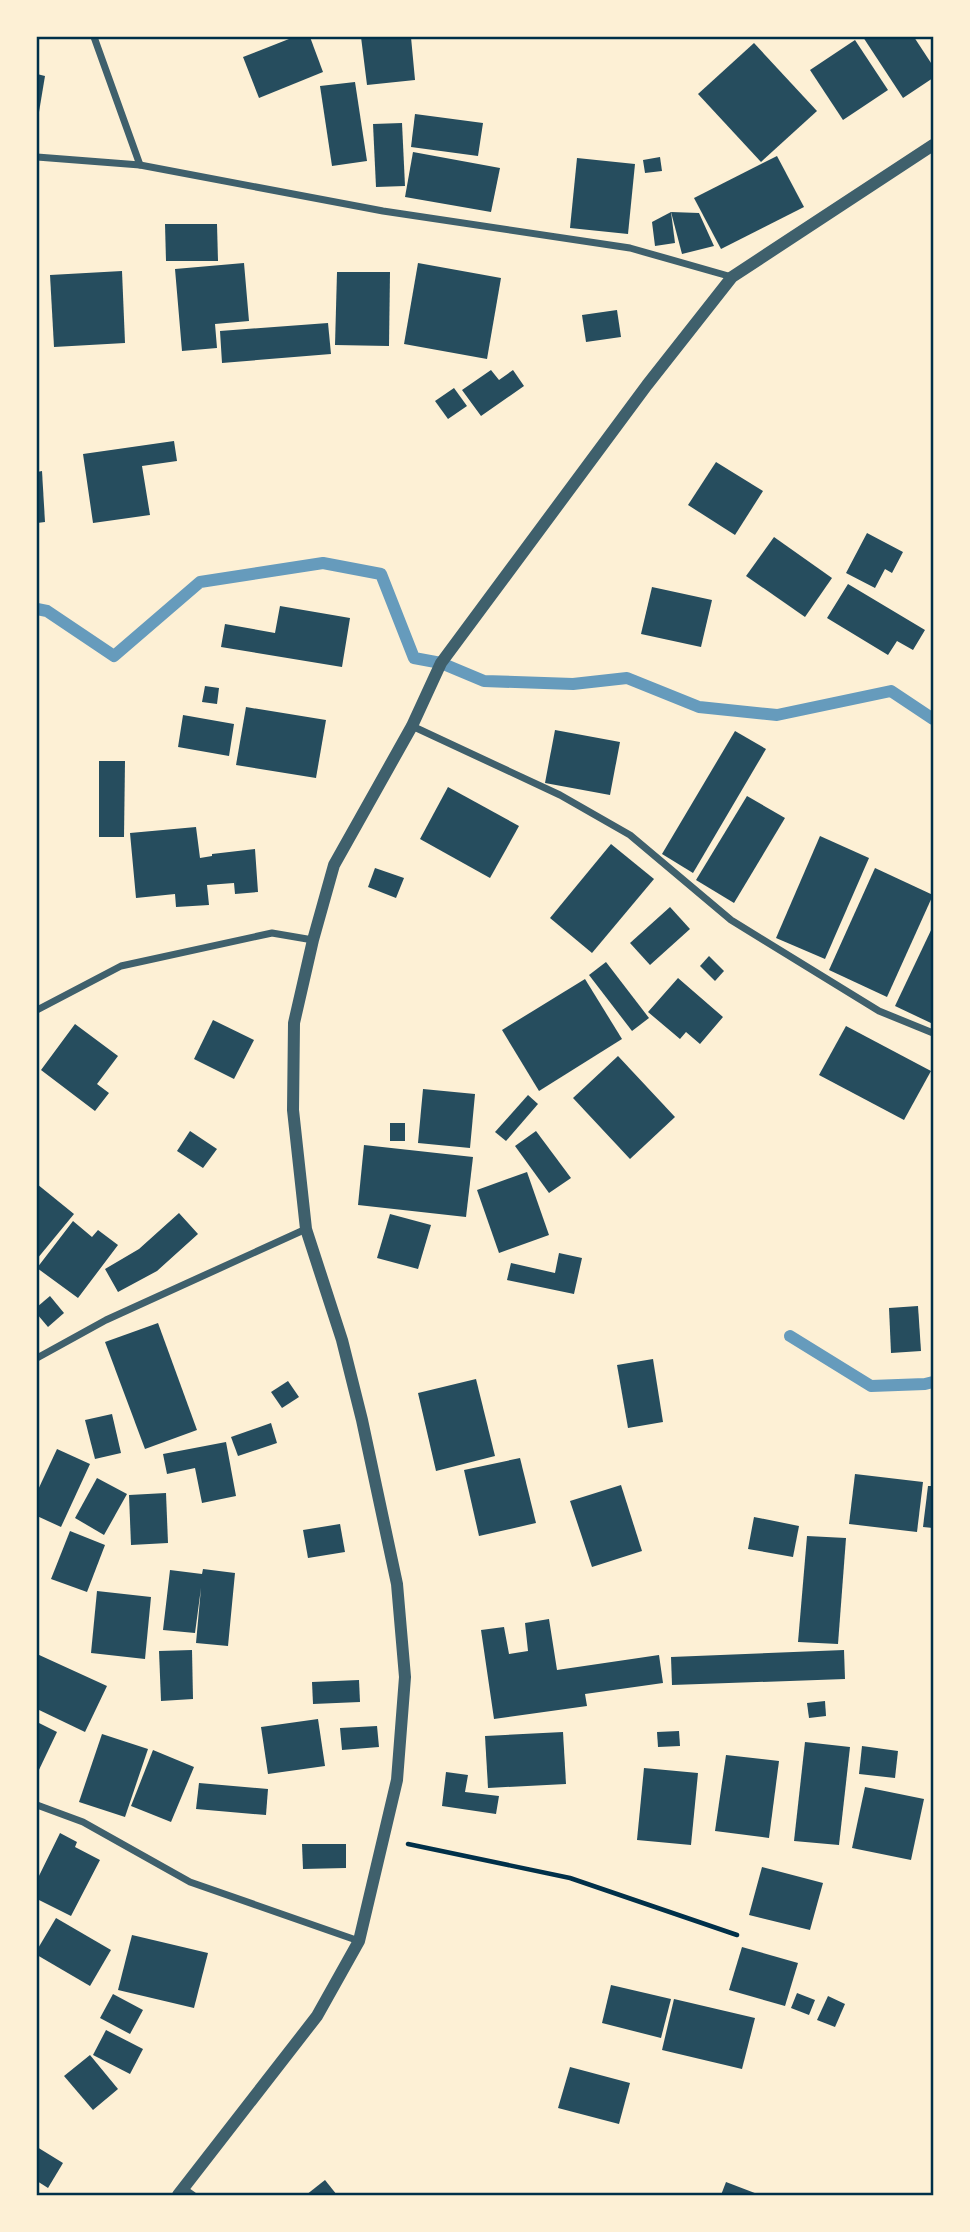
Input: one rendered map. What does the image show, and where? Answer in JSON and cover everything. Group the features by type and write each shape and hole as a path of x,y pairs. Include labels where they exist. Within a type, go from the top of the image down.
{"street":[{"path":"94,37 140,165"},
{"path":"184,2193 317,2016 359,1941 397,1780 405,1677 397,1584 359,1406 342,1340 306,1228 293,1110 294,1023 334,864 412,726 441,663 647,385 732,277 933,145"},
{"path":"37,157 140,165 383,211 630,248 732,277"},
{"path":"412,726 560,795 630,835 731,920 879,1011 933,1033"},
{"path":"37,1010 121,966 271,933 313,940"},
{"path":"37,1358 106,1320 306,1228"},
{"path":"37,1805 83,1822 190,1882 359,1941"}],"path":[{"path":"384,1839 570,1878 737,1935"}],"building":[{"path":"294,37 310,37 323,72 259,98 243,57"},
{"path":"361,37 411,37 415,80 367,85"},
{"path":"863,37 914,37 933,66 933,78 903,98"},
{"path":"855,40 888,90 843,120 810,70"},
{"path":"754,43 817,111 761,162 698,94"},
{"path":"37,74 45,76 38,118 37,118"},
{"path":"355,82 367,161 332,166 320,86"},
{"path":"415,114 483,123 478,156 411,147"},
{"path":"402,123 405,186 376,187 373,124"},
{"path":"413,152 500,168 491,212 405,197"},
{"path":"777,156 804,207 721,249 694,198"},
{"path":"660,157 662,171 645,173 643,160"},
{"path":"577,158 635,164 628,234 570,228"},
{"path":"671,212 675,243 655,246 652,222"},
{"path":"671,212 699,213 714,246 682,254"},
{"path":"165,224 217,224 218,261 166,261"},
{"path":"244,263 249,321 215,324 217,348 182,351 175,269"},
{"path":"418,263 501,278 487,359 404,344"},
{"path":"122,271 125,343 54,347 50,275"},
{"path":"337,272 390,272 389,346 335,345"},
{"path":"617,310 621,337 586,342 582,315"},
{"path":"328,323 331,354 222,363 220,331"},
{"path":"491,370 499,380 513,370 524,386 481,416 462,390"},
{"path":"454,388 467,406 448,419 435,401"},
{"path":"174,441 177,461 142,466 150,515 93,523 83,454"},
{"path":"716,462 763,491 735,535 688,505"},
{"path":"42,471 45,522 37,523 37,472"},
{"path":"867,533 903,552 892,573 885,569 875,588 846,573"},
{"path":"774,537 832,578 805,617 746,576"},
{"path":"848,584 925,630 913,650 897,641 888,655 827,618"},
{"path":"652,587 712,600 701,647 641,634"},
{"path":"280,606 350,618 342,667 221,647 225,624 275,633"},
{"path":"205,686 219,688 217,704 202,702"},
{"path":"246,707 326,720 316,778 236,765"},
{"path":"183,715 234,724 229,756 178,747"},
{"path":"555,730 620,742 610,795 545,783"},
{"path":"735,731 766,749 693,873 662,854"},
{"path":"99,761 125,761 124,837 99,837"},
{"path":"448,787 519,826 490,878 420,839"},
{"path":"747,796 785,818 734,903 696,880"},
{"path":"196,827 200,858 255,849 258,892 235,894 234,883 207,885 209,905 176,907 175,894 136,898 130,833"},
{"path":"820,836 869,858 825,959 776,938"},
{"path":"611,844 654,879 592,953 550,918"},
{"path":"375,868 404,878 396,898 368,887"},
{"path":"875,868 933,895 887,997 829,970"},
{"path":"670,907 690,929 650,965 630,943"},
{"path":"933,926 933,1024 895,1006"},
{"path":"709,956 724,971 715,981 700,966"},
{"path":"606,962 649,1018 632,1031 589,975"},
{"path":"678,978 723,1017 700,1044 686,1032 680,1039 648,1012"},
{"path":"585,979 622,1039 539,1091 502,1030"},
{"path":"213,1020 254,1040 234,1079 194,1059"},
{"path":"75,1024 118,1056 97,1084 109,1093 95,1111 41,1070"},
{"path":"846,1026 931,1071 904,1120 819,1075"},
{"path":"618,1056 675,1117 630,1159 573,1098"},
{"path":"423,1089 475,1094 470,1148 418,1143"},
{"path":"528,1095 538,1104 506,1141 495,1132"},
{"path":"390,1123 405,1123 405,1141 390,1141"},
{"path":"190,1131 217,1149 203,1168 177,1151"},
{"path":"536,1131 571,1178 549,1193 515,1146"},
{"path":"364,1145 473,1157 466,1217 358,1205"},
{"path":"527,1172 549,1235 499,1253 477,1190"},
{"path":"37,1184 74,1214 37,1259"},
{"path":"179,1213 198,1234 157,1271 118,1292 105,1269 139,1249"},
{"path":"390,1214 431,1225 418,1269 377,1258"},
{"path":"73,1221 92,1237 98,1230 118,1245 78,1298 37,1268"},
{"path":"559,1253 582,1258 574,1294 507,1280 511,1263 555,1273"},
{"path":"50,1296 64,1313 48,1327 37,1314 37,1307"},
{"path":"918,1306 921,1351 891,1353 889,1308"},
{"path":"158,1323 197,1430 145,1449 105,1342"},
{"path":"653,1359 663,1422 628,1428 617,1365"},
{"path":"476,1379 495,1456 436,1471 418,1393"},
{"path":"288,1381 299,1397 282,1408 271,1392"},
{"path":"112,1414 121,1453 95,1459 85,1420"},
{"path":"271,1423 277,1443 238,1456 231,1437"},
{"path":"226,1442 236,1496 202,1503 195,1468 167,1474 163,1454"},
{"path":"57,1449 90,1464 61,1527 37,1516 37,1492"},
{"path":"520,1458 536,1523 479,1536 464,1470"},
{"path":"855,1474 923,1482 917,1532 849,1524"},
{"path":"97,1478 127,1494 104,1535 75,1518"},
{"path":"621,1485 642,1551 592,1567 570,1501"},
{"path":"928,1486 933,1486 933,1528 923,1527"},
{"path":"166,1493 168,1543 131,1545 129,1495"},
{"path":"754,1517 799,1526 793,1557 748,1549"},
{"path":"340,1524 345,1552 308,1558 303,1530"},
{"path":"70,1531 105,1545 87,1592 51,1579"},
{"path":"807,1536 846,1538 838,1644 798,1642"},
{"path":"203,1569 235,1573 228,1646 196,1643 201,1588 195,1633 163,1630 170,1570 202,1574"},
{"path":"97,1591 151,1597 145,1659 91,1653"},
{"path":"549,1619 557,1670 659,1655 663,1683 585,1694 587,1706 494,1719 481,1630 504,1627 509,1654 528,1651 525,1623"},
{"path":"192,1650 193,1699 161,1701 159,1651"},
{"path":"844,1650 845,1679 672,1685 671,1657"},
{"path":"37,1654 107,1686 85,1732 37,1709"},
{"path":"359,1680 360,1702 313,1704 312,1682"},
{"path":"825,1701 826,1716 809,1718 807,1703"},
{"path":"318,1719 325,1766 268,1774 261,1727"},
{"path":"37,1722 57,1732 37,1774"},
{"path":"377,1726 379,1747 342,1750 340,1728"},
{"path":"679,1731 680,1746 658,1747 657,1732"},
{"path":"563,1732 566,1784 488,1788 485,1736"},
{"path":"102,1734 148,1749 125,1817 79,1802"},
{"path":"805,1742 850,1747 839,1845 794,1841"},
{"path":"862,1746 898,1751 895,1778 859,1774"},
{"path":"153,1750 194,1767 171,1822 131,1806"},
{"path":"726,1755 779,1761 769,1838 715,1831"},
{"path":"644,1768 698,1773 691,1845 637,1840"},
{"path":"446,1772 468,1775 465,1792 499,1796 496,1814 442,1806"},
{"path":"199,1783 268,1789 266,1815 196,1809"},
{"path":"865,1787 924,1799 911,1860 852,1848"},
{"path":"60,1833 77,1842 75,1847 100,1860 71,1916 37,1899 37,1880"},
{"path":"302,1844 346,1844 346,1868 303,1869"},
{"path":"762,1867 823,1883 810,1930 749,1915"},
{"path":"56,1918 111,1950 90,1986 37,1955 37,1950"},
{"path":"132,1935 208,1953 194,2008 118,1990"},
{"path":"742,1947 798,1963 785,2006 729,1990"},
{"path":"611,1985 671,1999 661,2038 602,2023"},
{"path":"797,1993 815,2000 809,2015 791,2008"},
{"path":"113,1994 143,2010 130,2034 100,2018"},
{"path":"828,1996 845,2004 835,2027 817,2020"},
{"path":"674,1999 755,2018 742,2069 662,2050"},
{"path":"106,2030 143,2049 130,2074 93,2055"},
{"path":"90,2055 118,2089 93,2110 64,2076"},
{"path":"570,2067 630,2083 619,2124 558,2108"},
{"path":"37,2147 63,2163 48,2188 37,2181"},
{"path":"325,2180 337,2195 306,2195"},
{"path":"726,2182 760,2195 721,2195"}],"waterway":[{"path":"37,609 47,611 114,656 200,582 323,563 381,574 414,658 441,663 484,681 573,684 627,678 699,707 777,715 891,691 933,719"},
{"path":"790,1336 871,1386 933,1382"}]}
